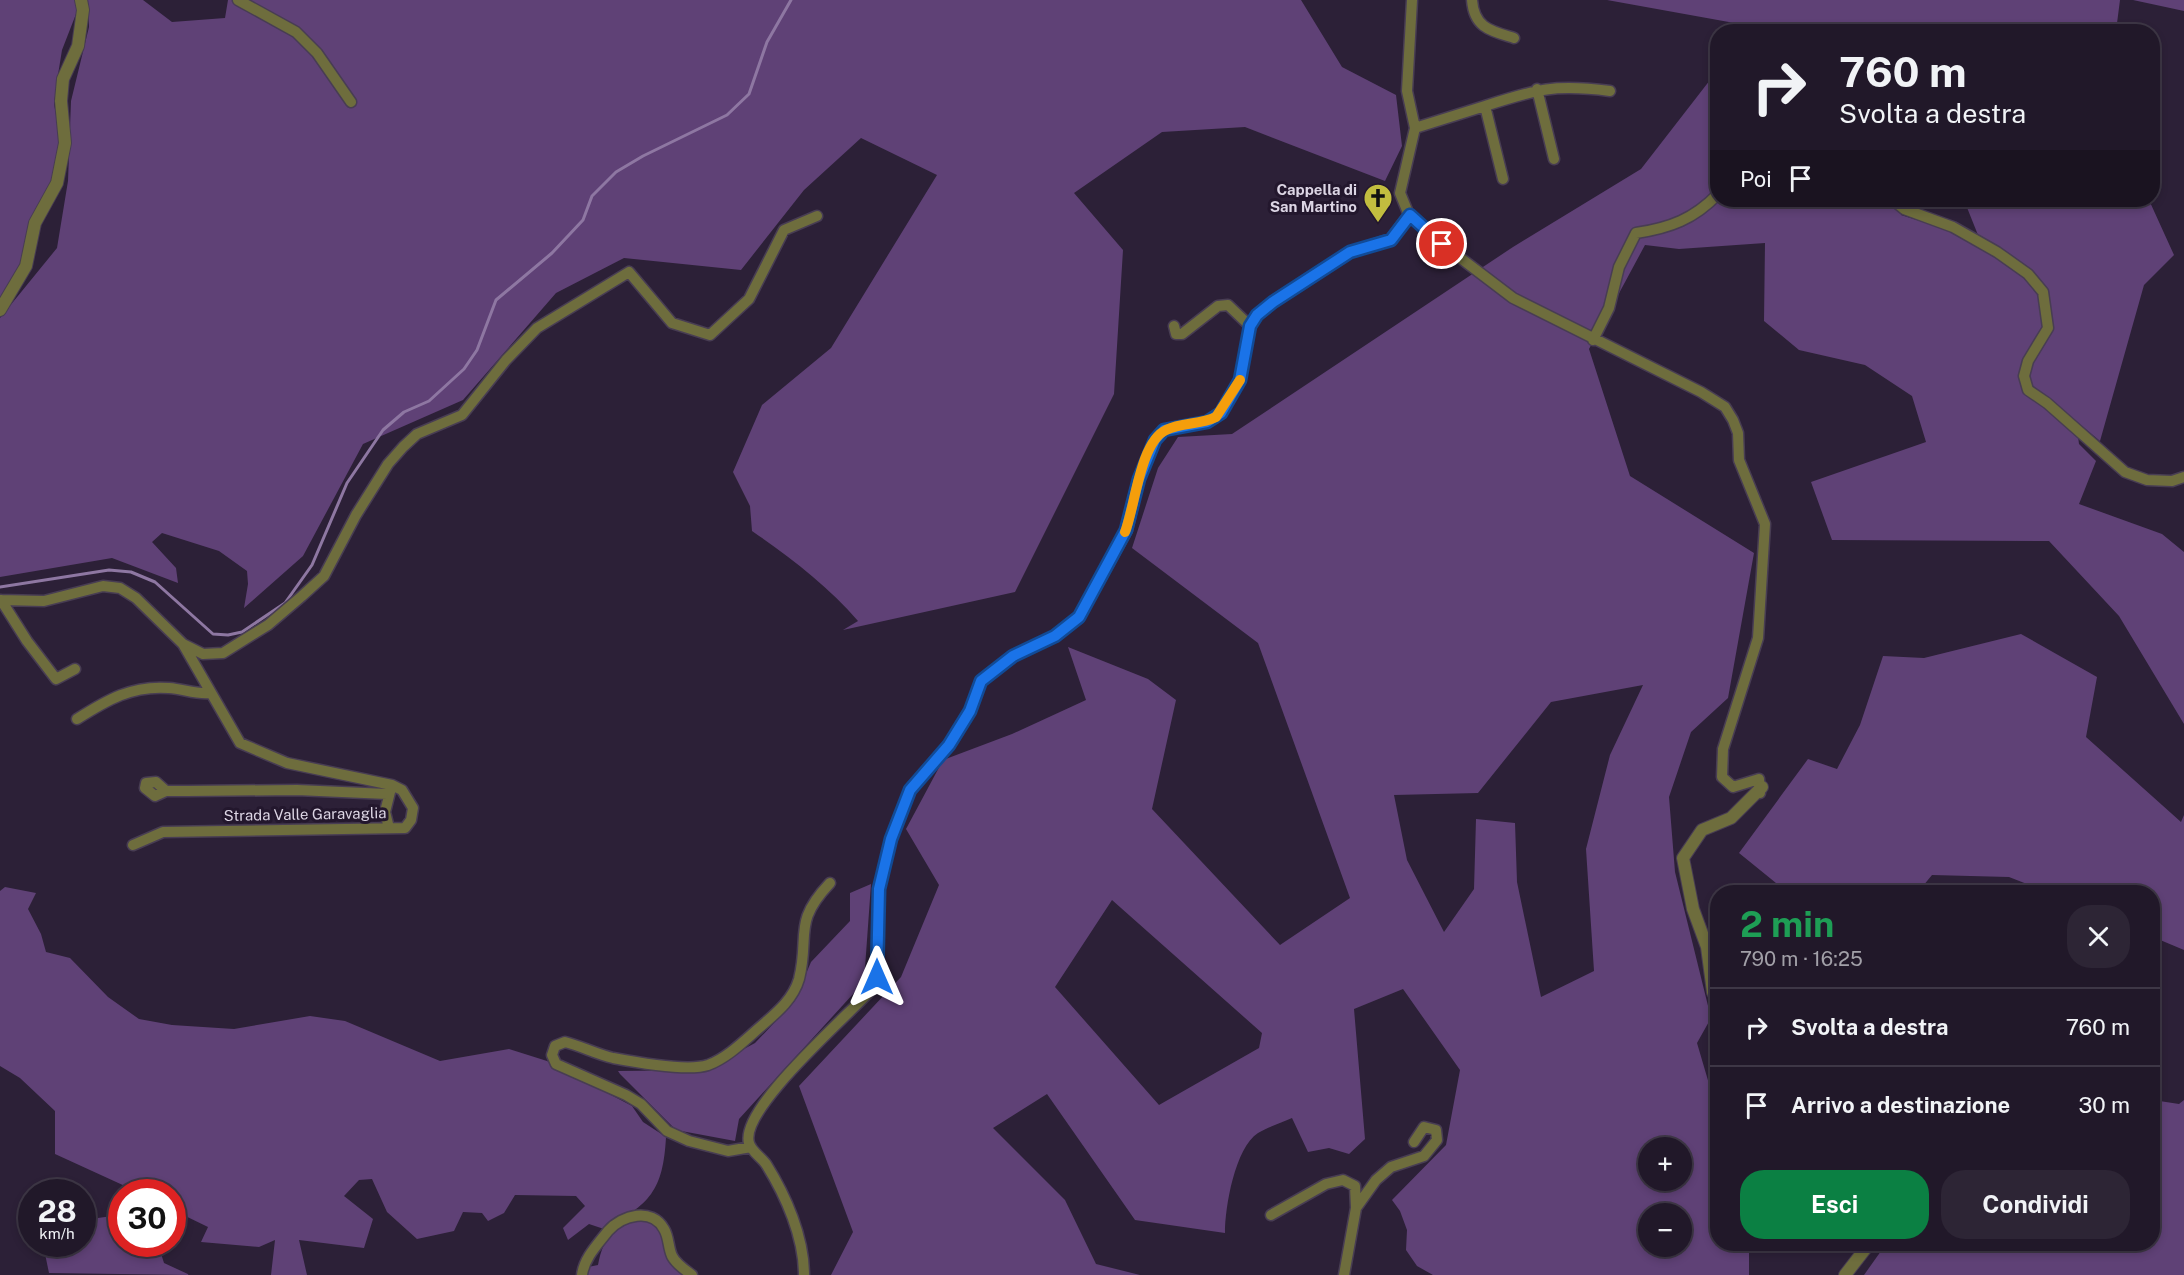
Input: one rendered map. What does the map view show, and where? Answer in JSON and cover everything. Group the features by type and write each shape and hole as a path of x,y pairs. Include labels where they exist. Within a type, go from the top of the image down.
{"street":[{"path":"0,310 26,266 35,224 57,183 64,143 61,101 63,79 78,46 83,10 81,0"},
{"path":"238,0 296,32 317,53 351,102"},
{"path":"1412,0 1407,91 1415,128 1400,194 1410,215 1442,244 1513,298 1701,392 1725,407 1738,433 1739,460 1765,524 1758,638 1731,720 1721,763 1722,777 1733,787 1759,779 1761,790 1731,818 1702,830 1683,858 1693,909 1707,947 1710,970"},
{"path":"1472,0 1477,22 1486,30 1514,38"},
{"path":"1415,128 1538,89 1570,86 1610,91"},
{"path":"1538,89 1554,159"},
{"path":"1485,106 1503,179"},
{"path":"1593,340 1610,308 1619,267 1636,233 1673,226 1691,218 1710,201"},
{"path":"1902,207 1953,227 1997,252 2028,274 2043,292 2048,328 2028,361 2024,376 2028,390 2047,403 2125,472 2147,480 2172,481 2184,477"},
{"path":"804,1275 802,1252 792,1218 764,1161 751,1148 748,1134 750,1126 766,1100 785,1077 872,989 877,977 879,889 891,839 910,790 949,745 970,711 981,681 1013,656 1055,636 1079,617 1126,530 1139,479 1155,440 1164,430 1207,422 1221,413 1240,380 1250,326 1257,315 1350,252 1391,240 1410,215"},
{"name":"Strada Valle Garavaglia","path":"183,644 203,654 224,653 268,625 303,596 324,576 356,515 388,464 417,434 462,415 506,360 537,328 629,272 672,323 710,335 749,299 784,230 817,216"},
{"path":"1174,326 1176,334 1182,334 1218,306 1228,305 1250,326"},
{"name":"Strada Valle Garavaglia","path":"1,600 44,601 103,586 120,588 136,598 183,644 240,743 287,763 390,790 402,790 413,808 411,820 405,828 163,832 133,845"},
{"path":"1,600 27,641 56,679 75,669"},
{"path":"77,719 116,695 133,690 171,688 201,694 211,693"},
{"path":"166,791 390,790 385,812 389,828"},
{"path":"751,1148 728,1151 711,1148 667,1131 641,1104 555,1064 552,1055 555,1046 565,1042 613,1058 679,1066 705,1066 719,1060 783,1006 793,992 799,979 804,924 817,897 830,883"},
{"path":"1356,1208 1376,1180 1390,1167 1424,1156 1437,1140 1436,1130 1424,1127 1414,1142"},
{"path":"1271,1215 1326,1184 1343,1180 1355,1186 1356,1208 1344,1275"},
{"path":"582,1275 589,1256 612,1227 626,1218 644,1214 659,1222 665,1230 672,1256 692,1275"},
{"path":"1845,1275 1864,1251"}],"shaded area":[{"path":"0,0 76,0 76,14 62,50 54,104 61,142 56,167 21,262 0,299"},
{"path":"88,0 143,0 172,22 225,18 228,0 1301,0 1342,67 1396,95 1402,146 1385,181 1245,127 1162,132 1074,193 1123,250 1114,394 1015,592 843,630 858,621 808,573 752,531 750,506 733,472 762,405 831,348 937,175 861,138 804,190 741,270 624,258 556,293 463,400 363,444 303,556 244,608 248,584 247,571 219,551 162,533 152,542 176,568 178,583 112,558 0,577 0,318 57,248 68,181 71,101 89,27"},
{"path":"1607,0 2120,0 2117,24 1740,24"},
{"path":"2133,0 2184,0 2184,11"},
{"path":"1710,80 1710,207 1900,207 1901,215 1952,231 1978,235 1967,207 2152,207 2174,255 2144,285 2100,441 2076,421 2079,444 2096,461 2079,504 2162,534 2184,552 2184,724 2119,616 2049,541 1832,540 1811,482 1926,442 1912,396 1865,365 1799,350 1764,321 1765,243 1679,249 1645,245 1589,349 1630,476 1754,553 1728,698 1691,732 1669,797 1675,872 1710,1014 1710,1020 1697,1043 1710,1087 1710,1251 1749,1251 1749,1275 1433,1275 1417,1266 1406,1250 1407,1230 1400,1211 1392,1200 1446,1145 1460,1070 1403,989 1354,1009 1365,1139 1349,1154 1329,1148 1308,1152 1292,1118 1258,1133 1243,1151 1237,1164 1229,1194 1225,1233 1135,1220 1047,1094 993,1128 1065,1200 1096,1264 1140,1275 831,1275 853,1232 799,1086 901,977 939,885 906,829 943,760 1012,734 1086,700 1068,647 1148,679 1176,700 1152,809 1280,945 1350,898 1258,643 1132,548 1158,468 1178,437 1232,434 1513,247 1641,169","holes":["1643,685 1610,755 1586,849 1594,971 1541,997 1517,882 1515,823 1476,819 1474,889 1444,932 1407,860 1394,795 1478,793 1551,702","1112,900 1262,1033 1259,1048 1159,1105 1055,987"]},
{"path":"2021,634 2097,677 2086,737 2181,822 2184,815 2184,950 2160,940 2160,885 2029,885 2009,877 1932,875 1924,885 1778,885 1739,853 1808,759 1837,769 1860,725 1883,656 1924,658"},
{"path":"871,884 864,982 739,1119 735,1141 676,1130 620,1074 618,1071 705,1070 755,1043 794,1002 811,962 850,921 850,893"},
{"path":"5,887 36,893 28,909 41,934 46,952 70,958 108,997 139,1019 172,1025 234,1029 310,1016 345,1021 440,1061 509,1049 547,1061 632,1106 643,1122 666,1137 662,1171 657,1183 651,1194 633,1212 604,1229 589,1224 568,1240 563,1228 585,1206 576,1196 515,1195 504,1213 488,1221 482,1213 463,1212 454,1231 417,1239 387,1212 372,1179 359,1180 344,1196 373,1219 364,1248 299,1240 307,1275 271,1275 275,1240 259,1247 201,1242 208,1227 186,1216 186,1179 110,1179 55,1154 55,1111 20,1078 0,1066 0,891"},
{"path":"2184,1100 2184,1275 1864,1275 1881,1251 2160,1251 2160,1101 2179,1104"},
{"path":"108,1217 108,1257 162,1257 164,1263 190,1275 49,1273 46,1257 96,1257 96,1218"},
{"path":"640,1218 658,1226 683,1275 586,1275 588,1267 598,1265 603,1247 611,1234"}],"waterway":[{"path":"0,587 109,570 131,572 155,582 213,634 228,635 242,632 285,603 312,565 347,483 383,430 404,412 429,401 464,369 477,350 496,300 552,253 583,220 592,196 616,172 643,156 727,115 749,94 767,42 791,0"}],"slow traffic":[{"path":"1125,532 1139,479 1148,452 1155,440 1164,430 1207,422 1216,417 1221,413 1240,380"}],"place":[{"name":"Cappella di San Martino","path":"1378,224"}],"route":[{"path":"877,977 879,889 891,839 910,790 949,745 970,711 981,681 1028,646 1055,636 1079,617 1107,570 1126,530 1139,479 1148,452 1155,440 1164,430 1207,422 1221,413 1240,380 1245,363 1250,326 1257,315 1273,302 1350,252 1391,240 1404,219 1410,215 1442,244"}]}
